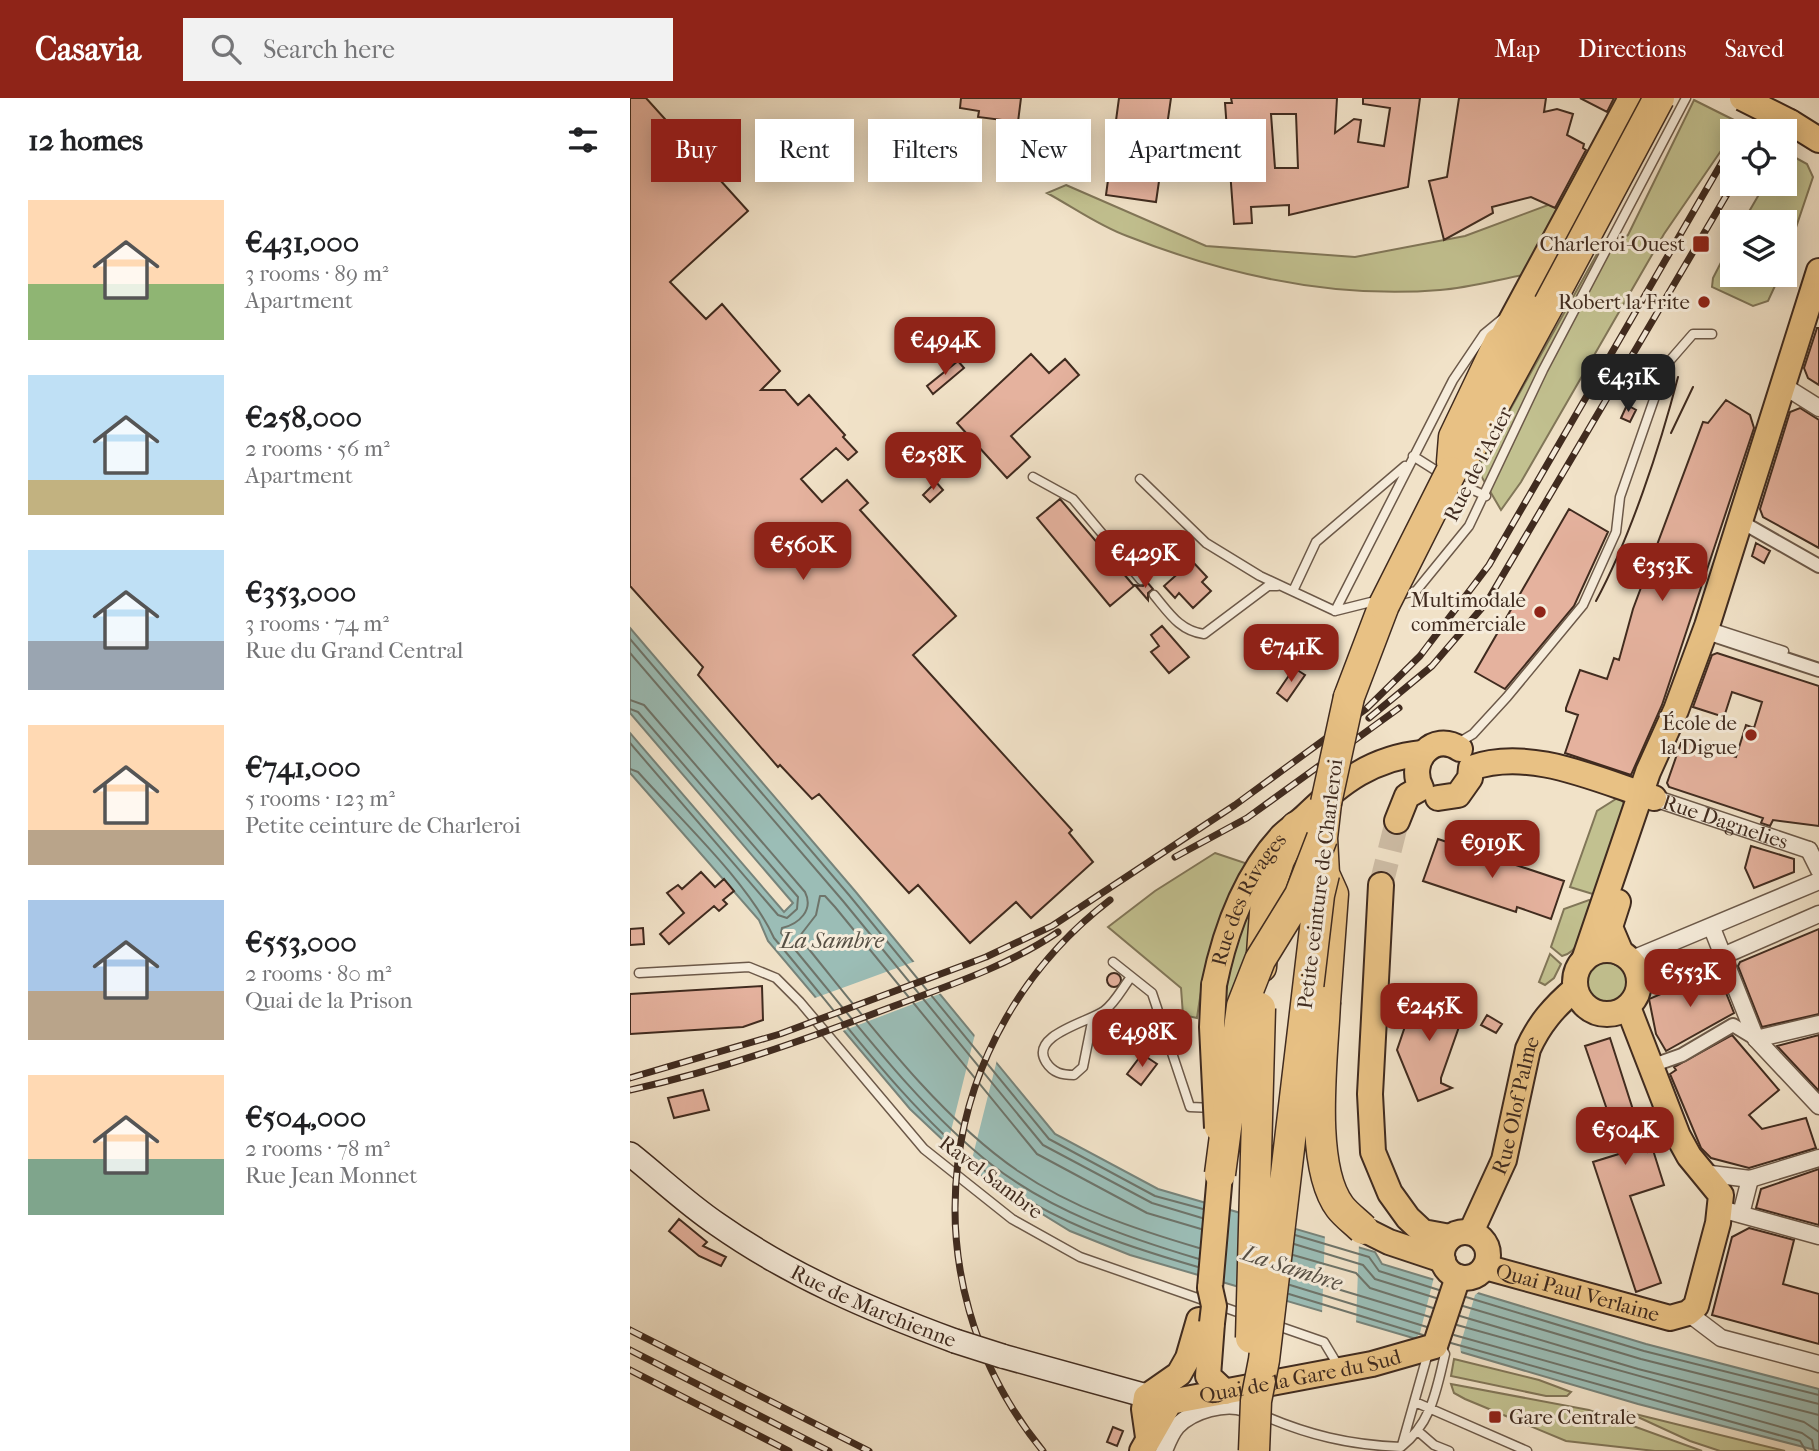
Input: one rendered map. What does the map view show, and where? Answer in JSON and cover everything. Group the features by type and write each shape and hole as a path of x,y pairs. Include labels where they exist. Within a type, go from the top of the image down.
{"highway":[{"path":"1463,441 1535,305 1660,98"},
{"path":"1463,441 1499,343"},
{"name":"Petite ceinture de Charleroi","path":"1254,1451 1241,1397 1267,1336 1319,895 1324,874 1309,833 1364,655 1411,548 1451,472 1463,441"},
{"path":"1241,1397 1250,1287 1266,899 1279,860 1309,833"},
{"path":"1220,1174 1242,1006 1260,960 1300,895 1309,833"},
{"path":"1324,874 1333,894 1324,1015 1321,1143 1323,1168 1339,1206 1363,1229"}],"main road":[{"path":"1742,98 1819,140"},
{"path":"1499,343 1535,305 1607,139 1627,104"},
{"path":"1647,796 1610,927 1611,936 1639,975 1640,984 1628,1007 1615,1014 1599,1014 1584,1005 1576,989 1575,978 1647,796 1705,629 1819,271"},
{"path":"1397,821 1407,796 1427,792 1458,794 1466,787 1453,756 1415,770 1427,792"},
{"name":"Rue des Rivages","path":"1205,1322 1220,1174 1213,1060 1214,985 1226,936 1252,878 1285,833 1309,833 1338,785 1387,759 1453,756 1542,763 1647,796"},
{"path":"1363,1229 1395,1244 1456,1257 1487,1246 1485,1267 1476,1276 1456,1257 1408,1218 1390,1193 1373,1152 1364,1117 1381,885"},
{"path":"1584,960 1601,950 1626,956"},
{"name":"Rue Olof Palme","path":"1437,1348 1456,1257 1504,1160 1532,1042 1544,1019 1576,989"},
{"path":"1628,1007 1678,1136 1689,1156 1721,1195 1731,1212 1696,1306 1679,1316"},
{"name":"Rue de Marchienne","path":"630,1154 714,1222 755,1250 813,1283 880,1314 1002,1356 1170,1402"},
{"name":"Quai Paul Verlaine","path":"1485,1267 1679,1316"},
{"path":"1205,1322 1208,1376 1241,1397"},
{"path":"1156,1445 1144,1409 1146,1397 1179,1374 1205,1322"},
{"name":"Quai de la Gare du Sud","path":"1170,1402 1241,1397 1340,1369 1437,1348"},
{"path":"1156,1445 1170,1402"}],"street":[{"path":"1784,386 1819,408"},
{"path":"1740,522 1819,566"},
{"path":"1705,629 1819,670"},
{"name":"Rue Dagnelies","path":"1647,796 1814,848"},
{"path":"1814,848 1819,870"},
{"path":"1626,956 1712,928 1819,881"},
{"path":"1725,955 1819,914"},
{"path":"1712,928 1725,955 1756,1039"},
{"path":"1756,1039 1819,1024"},
{"path":"1651,1066 1682,1055 1734,1025 1756,1039 1819,1105"},
{"path":"1703,1172 1750,1179 1819,1158"},
{"path":"1750,1179 1731,1212 1819,1236"},
{"name":"Quai Paul Verlaine","path":"1679,1316 1721,1338 1819,1364"},
{"path":"1156,1445 1200,1412 1231,1403 1241,1397"}],"lane":[{"name":"Rue de l'Acier","path":"1335,611 1416,591 1469,526 1486,496 1543,370 1686,98"},
{"path":"1607,139 1650,165"},
{"path":"1140,479 1206,543 1280,585 1335,611 1453,380 1484,334 1535,305"},
{"path":"1453,756 1461,743 1473,734 1583,605 1616,532 1620,497 1666,365 1693,334 1712,334"},
{"path":"1411,459 1486,496"},
{"path":"1293,591 1316,542 1411,459"},
{"path":"1033,477 1073,499 1141,580"},
{"path":"1154,596 1180,626 1204,634 1213,630 1268,586 1280,585"},
{"path":"1705,629 1784,651"},
{"path":"1112,962 1152,993 1190,1107 1270,1112"},
{"name":"Ravel Sambre","path":"639,972 749,967 776,978 800,1002 924,1149 1012,1219 1080,1258 1324,1342 1340,1369"},
{"path":"1093,1017 1083,1067 1074,1075 1061,1075 1050,1068 1043,1058 1044,1047 1051,1037 1106,1010 1131,977"},
{"path":"1283,1112 1336,1116"},
{"path":"1403,1449 1415,1402 1415,1389 1437,1348"},
{"path":"1403,1449 1419,1432 1430,1409 1437,1348"},
{"path":"1241,1397 1311,1435 1356,1445 1403,1449"},
{"path":"1415,1402 1527,1451"},
{"path":"1419,1432 1434,1445 1449,1451"}],"shaded area":[{"path":"1694,100 1732,119 1720,119 1720,152 1664,234 1521,482 1501,510 1477,469 1597,254 1628,235"},
{"path":"1797,159 1807,164 1813,177 1797,224 1797,210 1750,210 1758,196 1797,196"},
{"path":"1066,185 1206,246 1355,257 1465,236 1564,199 1529,274 1451,289 1359,291 1241,273 1164,250 1106,227 1047,193"},
{"path":"1720,264 1720,287 1774,287 1768,301 1753,306 1712,287"},
{"path":"1619,797 1626,806 1596,895 1570,887 1597,811"},
{"path":"1215,853 1248,864 1213,938 1197,1018 1183,1015 1181,988 1108,927 1155,891"},
{"path":"1260,872 1253,952 1229,1011 1219,1011 1220,986"},
{"path":"1589,900 1594,902 1583,934 1574,948 1562,956 1551,947 1564,909"},
{"path":"1550,954 1561,964 1554,978 1545,985 1539,982"},
{"path":"1608,957 1625,964 1632,981 1625,998 1608,1005 1591,998 1584,981 1591,964"},
{"path":"1454,1359 1539,1380 1571,1392 1567,1396 1546,1396 1451,1376"},
{"path":"1451,1384 1589,1410 1702,1451 1655,1451 1566,1441 1465,1399 1454,1393"},
{"path":"1627,1412 1785,1451 1720,1451 1690,1441"}],"water":[{"name":"La Sambre","path":"630,628 855,891 1055,1134 1158,1189 1375,1252 1382,1264 1646,1344 1819,1389 1819,1451 1638,1404 1130,1255 1070,1231 982,1177 910,1109 768,941 759,920 630,773 630,733 784,912 793,903 630,713"}],"pier":[{"path":"916,961 942,993 840,1032 812,999"},
{"path":"975,1034 997,1060 969,1171 946,1151"},
{"path":"1325,1233 1359,1243 1356,1325 1322,1315"},
{"path":"1434,1277 1480,1291 1475,1295 1460,1346 1461,1353 1466,1358 1413,1342 1420,1333"}],"building":[{"path":"630,98 646,98 665,119 651,119 651,182 722,182 748,211 670,282 706,319 722,304 780,371 761,390 785,390 798,405 809,395 845,435 843,437 857,452 848,460 836,448 801,479 822,502 847,480 868,503 860,510 956,616 913,655 1072,830 1069,833 1093,862 1031,918 1016,902 970,943 918,885 909,893 819,794 812,799 780,765 778,767 698,675 703,667 630,586"},
{"path":"961,98 1021,98 1018,119 978,117 979,111 960,108"},
{"path":"1119,98 1171,98 1168,119 1116,119"},
{"path":"1231,98 1337,98 1335,133 1354,119 1361,120 1358,142 1384,146 1390,108 1363,104 1363,98 1420,98 1408,187 1289,215 1289,205 1251,207 1252,223 1234,224 1231,182 1266,182 1266,119 1226,119 1225,103 1232,103","holes":["1271,114 1296,114 1298,168 1275,168"]},
{"path":"1459,98 1546,98 1544,112 1557,109 1573,114 1567,135 1584,144 1583,148 1586,150 1555,208 1531,197 1492,207 1493,213 1444,240 1429,181 1447,177"},
{"path":"1580,98 1614,98 1607,112"},
{"path":"1108,182 1159,182 1156,202 1106,195"},
{"path":"1817,328 1819,385 1808,378 1804,368"},
{"path":"1031,354 1049,373 1065,359 1079,375 1011,436 1030,457 1007,478 957,423"},
{"path":"958,361 964,368 933,394 927,386"},
{"path":"1726,400 1750,415 1754,428 1662,705 1631,775 1565,753 1578,715 1566,711 1566,708 1580,670 1607,679 1614,658 1619,660 1633,609 1703,422 1708,423"},
{"path":"1627,405 1636,410 1630,422 1621,418"},
{"path":"1800,408 1819,420 1819,548 1763,517 1760,509 1790,412"},
{"path":"936,482 943,490 930,502 923,495"},
{"path":"1060,499 1134,586 1110,606 1037,518"},
{"name":"Multimodale commerciale","path":"1569,509 1608,532 1574,606 1505,689 1475,672"},
{"path":"1756,543 1770,551 1764,563 1752,556"},
{"path":"1192,561 1207,577 1202,582 1211,591 1193,608 1179,593 1175,598 1164,586"},
{"path":"1147,582 1153,589 1148,593 1148,600 1135,585 1143,586"},
{"path":"1162,626 1189,657 1169,673 1151,652 1159,646 1151,635"},
{"path":"1717,653 1819,686 1819,826 1773,820 1770,826 1761,823 1763,818 1669,787 1667,783 1682,740 1736,757 1746,725 1754,728 1762,702 1732,692 1724,717 1693,707 1712,655"},
{"path":"1294,668 1305,675 1287,701 1277,693"},
{"path":"1438,839 1564,881 1551,919 1517,907 1516,912 1423,881"},
{"path":"1751,846 1794,859 1794,872 1754,888 1745,868"},
{"path":"701,872 715,887 724,879 734,891 723,900 727,904 719,911 714,906 669,944 660,934 684,913 667,893 678,885 682,889"},
{"path":"643,928 644,944 630,945 630,929"},
{"path":"1819,929 1819,1014 1762,1027 1738,966 1740,962"},
{"path":"1717,970 1734,1013 1666,1051 1656,1034 1649,999"},
{"path":"1114,973 1119,975 1119,985 1114,987 1109,985 1107,980 1109,975"},
{"path":"762,986 763,1020 743,1027 630,1034 630,994"},
{"path":"1417,991 1466,1007 1441,1078 1441,1083 1452,1088 1418,1101 1397,1050"},
{"path":"1487,1015 1502,1024 1496,1033 1481,1025"},
{"path":"1732,1035 1779,1090 1749,1115 1762,1129 1806,1118 1816,1148 1749,1168 1711,1158 1701,1148 1670,1074 1676,1070 1674,1067"},
{"path":"1819,1035 1819,1091 1777,1046"},
{"path":"1610,1038 1644,1144 1648,1152 1653,1150 1664,1185 1630,1196 1661,1283 1636,1292 1593,1162 1622,1153 1585,1046"},
{"path":"1142,1054 1157,1064 1141,1085 1127,1074"},
{"path":"703,1090 709,1110 674,1118 668,1098"},
{"path":"1819,1169 1819,1225 1756,1208 1761,1189"},
{"path":"679,1219 707,1242 703,1246 726,1257 721,1266 699,1256 669,1231"},
{"path":"1749,1228 1794,1240 1783,1284 1819,1294 1819,1344 1712,1315 1732,1237"},
{"path":"1113,1427 1123,1431 1117,1446 1107,1442"}],"tunnel":[{"path":"1381,885 1397,821"}],"tram line":[{"path":"1596,601 1621,549 1643,492 1678,377"},
{"path":"1671,433 1693,387"}],"railway":[{"path":"630,1078 780,1034 986,957 1052,926 1235,805 1366,709 1420,656 1489,565 1720,166"},
{"path":"1369,718 1432,666 1487,602 1726,196"},
{"path":"1175,857 1247,818 1399,708"},
{"path":"1043,1451 998,1383 969,1311 956,1236 958,1161 975,1088 1006,1018 1051,955 1110,900"},
{"path":"630,1090 731,1063 796,1042 999,965 1058,932"},
{"path":"630,1330 869,1451"},
{"path":"630,1350 829,1451"},
{"path":"630,1370 789,1451"}],"place":[{"name":"Charleroi-Ouest","path":"1701,244"},
{"name":"Robert la Frite","path":"1704,302"},
{"name":"Multimodale commerciale","path":"1540,612"},
{"name":"École de la Digue","path":"1751,735"},
{"name":"Gare Centrale","path":"1495,1417"}]}
